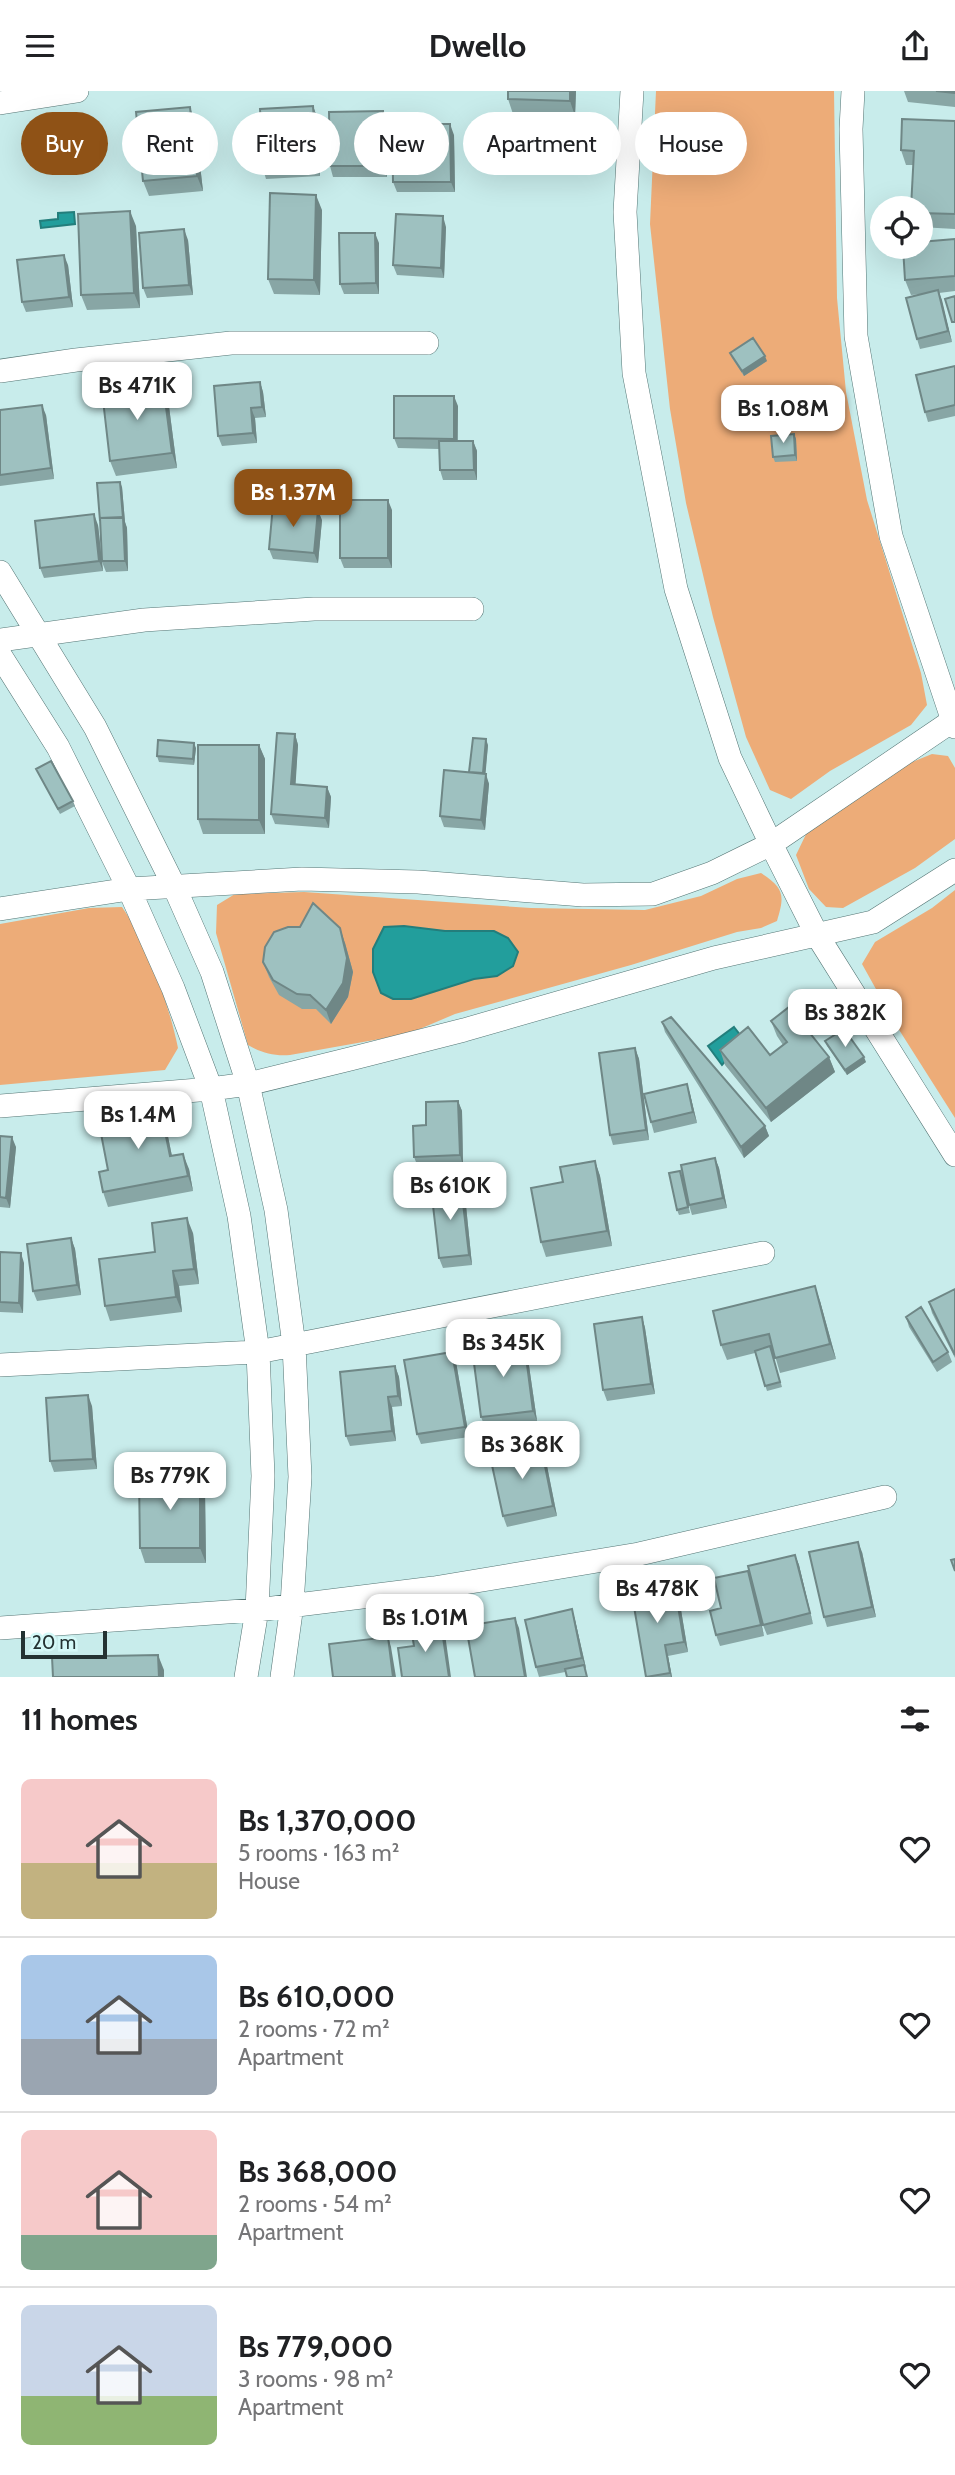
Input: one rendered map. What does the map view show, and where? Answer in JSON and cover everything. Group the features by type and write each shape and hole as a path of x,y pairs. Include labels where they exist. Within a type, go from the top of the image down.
{"street":[{"path":"0,103 77,91"},
{"path":"632,91 625,212 634,373 676,589 730,758 771,844 817,935 955,1155"},
{"path":"0,909 129,888 315,879 418,882 583,895 653,894 712,873 771,844 954,722 891,536 856,336 851,129 853,91"},
{"path":"0,371 76,359 231,343 427,343"},
{"path":"0,572 95,727 174,885 212,972 248,1084 276,1210 294,1345 300,1477 292,1605 282,1677"},
{"path":"0,640 144,620 314,609 472,609"},
{"path":"0,655 58,747 129,888 173,988 211,1089 239,1216 258,1352 263,1476 257,1610 246,1677"},
{"path":"0,1106 248,1084 464,1030 713,958 873,922 955,870"},
{"path":"0,1365 258,1352 763,1253"},
{"path":"0,1627 257,1610 434,1588 639,1554 886,1497"}],"shaded area":[{"path":"656,91 834,91 837,298 846,392 867,500 921,673 927,705 911,725 830,771 791,799 770,790 746,737 713,617 686,503 670,409 650,224 652,175 747,175 747,112 655,112"},
{"path":"932,754 948,756 955,768 955,839 915,868 843,908 826,907 809,889 796,855 809,828 895,769"},
{"path":"761,873 774,883 782,898 777,921 761,928 737,932 455,1014 408,1034 290,1055 268,1053 248,1045 216,933 217,905 235,894 304,892 531,908 645,910 701,896 737,879"},
{"path":"955,890 955,1118 896,1025 862,964 875,942 932,908"},
{"path":"122,907 148,956 174,1031 178,1048 165,1070 0,1085 0,924 89,908"}],"water":[{"path":"74,212 75,224 41,228 40,221 58,219 58,213"},
{"path":"404,926 445,931 494,931 508,938 518,952 513,966 497,976 474,979 411,999 393,999 381,993 373,972 373,949 384,927"},
{"path":"734,1027 744,1040 722,1065 708,1046"}],"building":[{"path":"508,91 570,91 570,101 508,99"},
{"path":"313,106 313,112 260,112 260,109"},
{"path":"190,107 191,112 136,112"},
{"path":"383,111 354,112 354,166 340,166 340,112 329,112"},
{"path":"902,119 955,121 955,214 933,213 933,196 912,196 914,151 901,150"},
{"path":"450,124 451,182 393,182 393,175 449,175"},
{"path":"142,175 197,175 197,176 143,181"},
{"path":"270,193 316,195 314,280 268,279"},
{"path":"130,211 134,293 81,295 78,214"},
{"path":"396,214 443,216 441,268 393,265"},
{"path":"184,229 189,285 143,288 139,233"},
{"path":"339,233 375,233 376,283 340,284"},
{"path":"955,239 955,276 905,280 904,259 933,259 933,241"},
{"path":"64,255 69,297 22,302 17,260"},
{"path":"938,290 948,331 917,339 906,298"},
{"path":"955,296 955,322 952,322 945,299"},
{"path":"753,338 765,356 742,371 730,353"},
{"path":"955,366 955,405 925,412 916,375"},
{"path":"260,382 262,407 251,408 253,433 218,436 214,386"},
{"path":"163,384 172,453 110,461 102,391"},
{"path":"394,396 454,396 454,439 394,438"},
{"path":"42,405 51,468 0,475 0,410"},
{"path":"794,434 795,455 773,457 771,436"},
{"path":"439,441 473,441 474,470 440,470"},
{"path":"120,482 123,518 100,518 100,521 97,483"},
{"path":"340,500 388,500 388,558 340,558"},
{"path":"273,505 318,510 314,553 269,549"},
{"path":"94,514 99,561 40,568 35,521"},
{"path":"123,517 125,561 102,561 100,518"},
{"path":"277,733 295,734 291,784 327,787 325,818 271,814"},
{"path":"473,738 486,739 483,773 469,772"},
{"path":"158,740 194,743 193,759 157,756"},
{"path":"198,745 259,745 259,820 198,819"},
{"path":"51,761 73,801 58,809 36,769"},
{"path":"444,770 486,774 481,820 440,816"},
{"path":"313,903 340,928 347,958 343,983 326,1010 310,995 297,994 273,980 263,962 265,947 274,932 288,927 300,927"},
{"path":"789,1007 829,1057 766,1108 720,1050 748,1027 770,1055 787,1042 771,1021"},
{"path":"671,1017 765,1126 741,1147 662,1022"},
{"path":"844,1029 864,1057 845,1070 825,1041"},
{"path":"635,1048 646,1130 610,1135 599,1053"},
{"path":"687,1084 693,1112 651,1122 644,1094"},
{"path":"458,1101 460,1155 414,1157 413,1126 426,1125 426,1102"},
{"path":"160,1107 170,1156 183,1154 188,1176 103,1192 99,1172 108,1170 98,1118"},
{"path":"0,1136 12,1137 6,1198 0,1197"},
{"path":"715,1158 723,1198 689,1205 681,1165"},
{"path":"595,1161 607,1231 541,1242 531,1188 563,1182 560,1167"},
{"path":"680,1171 688,1207 677,1210 669,1173"},
{"path":"461,1186 469,1255 439,1258 431,1188"},
{"path":"187,1218 194,1269 173,1271 176,1297 105,1306 99,1259 155,1252 152,1223"},
{"path":"71,1238 77,1285 33,1291 27,1244"},
{"path":"0,1252 21,1253 19,1303 0,1302"},
{"path":"815,1286 830,1344 775,1358 769,1334 721,1345 713,1311"},
{"path":"955,1289 955,1355 929,1302"},
{"path":"921,1307 948,1352 933,1362 906,1317"},
{"path":"642,1317 651,1384 603,1390 594,1324"},
{"path":"524,1341 533,1411 481,1417 472,1348"},
{"path":"770,1346 780,1382 765,1386 755,1351"},
{"path":"452,1352 465,1427 417,1434 404,1360"},
{"path":"395,1366 398,1396 388,1397 392,1431 346,1436 340,1372"},
{"path":"88,1395 93,1459 50,1461 46,1398"},
{"path":"541,1446 553,1506 503,1516 490,1456"},
{"path":"200,1476 200,1548 140,1548 139,1477"},
{"path":"858,1542 872,1607 824,1617 809,1552"},
{"path":"795,1555 810,1613 763,1625 748,1566"},
{"path":"748,1571 761,1625 716,1635 710,1611 721,1608 714,1578"},
{"path":"674,1582 684,1642 665,1645 670,1673 646,1677 631,1589"},
{"path":"572,1609 582,1658 536,1667 525,1620"},
{"path":"515,1618 525,1677 475,1677 466,1626"},
{"path":"441,1624 449,1677 402,1677 398,1648 414,1646 411,1628"},
{"path":"388,1637 393,1677 333,1677 329,1644"},
{"path":"158,1655 159,1677 53,1677 52,1657"},
{"path":"584,1665 587,1677 567,1677 565,1669"}]}
